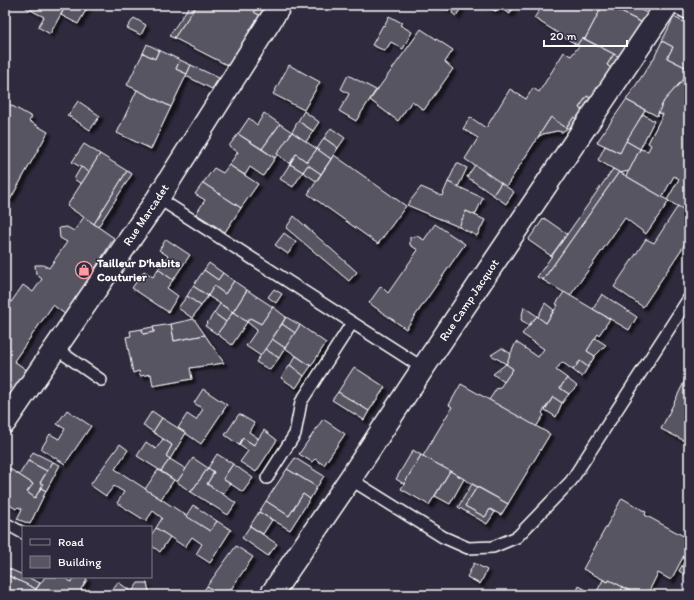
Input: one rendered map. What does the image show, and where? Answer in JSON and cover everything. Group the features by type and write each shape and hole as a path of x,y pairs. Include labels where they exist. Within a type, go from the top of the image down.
{"street":[{"name":"Rue Marcadet","path":"5,422 158,198 280,5"},
{"name":"Rue Camp Jacquot","path":"271,595 667,5"},
{"path":"683,5 689,8"}],"lane":[{"path":"158,198 423,368"},
{"path":"350,479 443,536 468,548 494,547 517,537 570,481 689,298"},
{"path":"267,478 295,434 301,402 352,323"},
{"path":"55,348 101,380"},
{"path":"5,523 22,532"}],"building":[{"path":"21,5 66,5 50,34 38,27 44,17"},
{"path":"66,5 89,5 78,24 61,15"},
{"path":"190,5 197,5 174,38 169,36"},
{"path":"197,5 259,5 254,12 263,17 229,66 174,38"},
{"path":"259,5 272,5 263,17 254,12"},
{"path":"441,5 456,5 450,10 444,9"},
{"path":"456,5 463,5 456,16 452,13"},
{"path":"482,5 495,5 499,7 496,11"},
{"path":"495,5 515,5 510,14"},
{"path":"543,5 603,5 585,39 582,38 577,45 534,18"},
{"path":"603,5 607,5 645,24 623,59 585,39"},
{"path":"607,5 631,5 651,15 645,24"},
{"path":"389,16 402,23 400,25 412,32 403,49 391,42 385,51 372,45"},
{"path":"674,17 689,25 689,69 667,58 673,47 662,41"},
{"path":"134,18 146,25 141,35 127,28"},
{"path":"421,29 453,50 445,62 453,69 424,110 412,101 398,121 370,100"},
{"path":"582,38 614,54 607,65 614,70 593,100 587,96 579,108 585,112 579,121 574,117 566,128 551,117 506,187 465,159 478,138 463,129 470,117 486,128 510,89 526,99 533,88 539,92 564,52 571,56 579,46 577,45"},
{"path":"662,41 673,47 667,58 689,69 689,73 664,101 657,116 626,100 654,58"},
{"path":"147,44 159,50 155,59 143,53"},
{"path":"159,50 180,60 176,69 187,74 171,107 127,85 143,53 155,59"},
{"path":"614,54 622,59 614,70 607,65"},
{"path":"180,60 191,65 187,74 176,69"},
{"path":"191,65 219,78 212,89 186,76"},
{"path":"289,65 320,82 304,110 273,94"},
{"path":"689,73 689,213 667,200 679,179 674,176 662,197 626,176 640,149 648,151 651,145 648,143 663,114 658,113 664,101"},
{"path":"348,75 376,90 356,121 339,111 349,94 341,89"},
{"path":"137,90 171,107 151,149 117,133"},
{"path":"587,96 593,100 585,112 579,108"},
{"path":"626,100 645,110 620,153 597,142"},
{"path":"78,101 100,116 90,130 67,115"},
{"path":"5,102 32,117 29,121 48,132 10,200 5,197"},
{"path":"304,111 319,122 313,131 298,121"},
{"path":"264,113 280,124 262,149 238,134 249,118 257,125"},
{"path":"643,114 654,121 640,149 626,141"},
{"path":"551,117 566,128 574,117 579,121 562,132 557,131 543,134 538,137"},
{"path":"298,121 313,131 306,142 292,132"},
{"path":"280,124 292,132 275,158 262,149"},
{"path":"331,128 345,138 338,148 324,138"},
{"path":"292,132 317,149 307,162 296,154 290,164 277,154"},
{"path":"238,134 275,158 263,176 250,167 245,175 229,165 238,152 229,146"},
{"path":"324,138 338,148 331,159 317,149"},
{"path":"626,141 640,149 629,171 620,173 598,160 605,146 620,153"},
{"path":"84,144 100,154 89,172 72,162"},
{"path":"317,149 331,159 321,174 308,165 303,172 290,164 296,154 307,162"},
{"path":"100,154 127,171 94,224 67,206"},
{"path":"334,155 406,206 378,244 308,194"},
{"path":"457,163 467,168 458,187 448,182"},
{"path":"290,164 303,172 293,187 280,179"},
{"path":"229,165 258,184 241,208 203,183 214,168 223,173"},
{"path":"308,165 321,174 316,181 303,172"},
{"path":"475,165 501,183 493,195 467,177"},
{"path":"81,167 89,172 81,184 74,179"},
{"path":"613,169 619,172 543,280 537,277"},
{"path":"127,171 132,174 98,227 94,224"},
{"path":"619,172 669,201 646,234 625,218 570,296 543,280"},
{"path":"448,182 483,198 475,215 466,211 459,227 407,205 421,187 442,196"},
{"path":"203,183 241,208 225,232 196,214 205,200 195,194"},
{"path":"501,183 514,192 506,204 493,195"},
{"path":"678,206 689,213 689,238 643,307 614,287 646,239 654,243"},
{"path":"466,211 485,220 477,236 459,227"},
{"path":"294,216 357,272 349,281 286,228"},
{"path":"84,217 114,238 66,315 53,305 14,361 28,371 5,405 5,306 7,308 23,285 33,292 42,279 36,274 35,265 43,265 49,268 67,242 60,238 59,228 67,227 74,231"},
{"path":"544,218 567,234 551,256 528,240"},
{"path":"435,224 465,244 406,329 369,303 381,286 388,293 418,250 410,245 410,237 417,236 424,240"},
{"path":"284,233 296,242 288,254 275,245"},
{"path":"166,239 190,255 173,280 158,269 168,256 159,250"},
{"path":"209,263 223,273 218,280 204,270"},
{"path":"158,269 173,280 167,288 178,296 168,312 132,288 144,271 153,277"},
{"path":"204,270 218,280 223,273 234,281 225,294 214,286 208,296 193,286"},
{"path":"234,281 247,290 233,312 208,296 214,286 225,294"},
{"path":"193,286 208,296 201,306 187,296"},
{"path":"274,289 282,294 276,303 268,297"},
{"path":"247,290 273,307 261,324 250,318 247,322 233,312"},
{"path":"564,292 610,319 587,351 595,356 588,367 580,361 573,370 562,362 556,370 567,378 560,388 569,394 562,403 553,397 542,413 544,415 536,427 489,400 513,369 506,364 516,342 538,357 544,349 522,334 537,316 546,323 558,305 556,304"},
{"path":"602,294 637,317 629,330 593,309"},
{"path":"187,296 201,306 192,318 178,308"},
{"path":"545,303 554,310 546,323 538,317"},
{"path":"220,304 233,312 226,322 214,313"},
{"path":"273,307 286,317 261,356 246,346 257,330 247,322 250,318 261,324"},
{"path":"524,307 537,316 529,325 521,320"},
{"path":"233,312 247,322 232,345 217,334"},
{"path":"214,313 226,322 217,334 205,326"},
{"path":"286,317 300,325 295,333 282,324"},
{"path":"194,319 205,335 174,341 171,324"},
{"path":"171,324 174,341 205,335 224,363 190,368 192,379 153,386 151,374 140,376 139,371 133,373 126,337 131,336 130,331 142,329 143,334 154,332 153,327"},
{"path":"282,324 295,333 285,348 272,339"},
{"path":"300,325 326,343 311,366 285,348"},
{"path":"153,327 154,332 143,334 142,329"},
{"path":"595,338 606,345 595,356 587,351"},
{"path":"272,339 285,348 279,358 265,349"},
{"path":"502,348 511,354 506,364 491,355"},
{"path":"265,349 279,358 270,370 256,362"},
{"path":"296,356 311,366 304,376 290,365"},
{"path":"580,361 588,367 582,377 573,370"},
{"path":"506,364 513,369 504,382 493,374"},
{"path":"290,365 304,376 296,388 281,378"},
{"path":"354,367 385,387 369,411 338,392"},
{"path":"689,372 689,443 661,429"},
{"path":"567,378 577,386 569,394 560,388"},
{"path":"461,384 550,434 508,504 423,456 452,407 449,405"},
{"path":"203,389 227,405 201,444 178,428 187,414 196,420 203,409 194,403"},
{"path":"338,392 369,411 364,420 332,400"},
{"path":"553,397 562,403 556,417 545,410"},
{"path":"67,410 91,426 65,464 41,449 50,434 59,439 65,429 57,424"},
{"path":"152,411 162,418 153,432 143,425"},
{"path":"239,414 254,423 249,432 258,438 254,445 243,438 239,445 225,435"},
{"path":"162,418 186,433 170,459 166,456 172,445 153,432"},
{"path":"323,419 345,434 324,465 315,459 312,462 299,454"},
{"path":"264,430 277,440 256,472 240,462 248,451 239,445 243,438 254,445"},
{"path":"163,439 172,445 166,456 170,459 161,471 137,456 146,442 156,449"},
{"path":"120,444 128,450 115,469 210,531 217,521 231,530 210,563 196,554 202,544 192,537 185,547 156,528 162,518 153,511 146,521 117,503 124,492 114,486 106,496 90,485"},
{"path":"413,450 421,455 404,484 396,479"},
{"path":"33,452 53,462 47,471 28,461"},
{"path":"217,454 233,464 223,479 230,484 223,494 207,484 214,472 208,468"},
{"path":"421,455 450,471 429,505 401,489"},
{"path":"193,458 208,468 191,492 177,482"},
{"path":"295,458 324,476 317,487 287,469"},
{"path":"170,459 186,469 177,482 161,471"},
{"path":"28,461 47,471 40,483 43,484 35,498 27,492 33,484 19,475"},
{"path":"53,462 60,465 46,491 41,488 43,484 40,483"},
{"path":"233,464 253,478 243,492 223,479"},
{"path":"7,467 33,484 27,492 35,498 41,488 46,491 30,524 17,519 22,509 18,507 16,509 5,502 5,470"},
{"path":"208,468 214,472 207,484 236,503 228,515 191,492"},
{"path":"287,469 317,487 310,499 303,494 289,516 266,501"},
{"path":"158,470 174,480 161,499 145,489"},
{"path":"450,471 464,479 450,504 435,496"},
{"path":"472,484 477,487 465,506 485,517 490,509 495,512 487,524 458,507"},
{"path":"477,487 508,504 501,515 490,509 485,517 465,506"},
{"path":"303,494 310,499 290,530 259,512 266,501 289,516"},
{"path":"622,498 646,512 645,515 689,539 689,546 671,580 658,573 647,595 638,595 583,569"},
{"path":"193,505 217,521 210,531 186,516"},
{"path":"259,512 272,520 263,534 250,526"},
{"path":"250,526 277,544 268,556 242,538"},
{"path":"156,528 170,537 160,552 152,546 152,534"},
{"path":"236,546 253,557 227,595 220,595 207,586"},
{"path":"689,553 689,577 679,571"},
{"path":"474,563 487,570 480,584 467,577"},
{"path":"5,567 22,575 22,578 29,578 40,583 36,589 5,574"},
{"path":"5,574 36,589 32,595 5,595"},
{"path":"44,578 65,578 71,582 73,578 86,578 87,580 81,589 91,595 32,595"},
{"path":"603,580 608,582 609,580 623,587 620,592 625,595 595,595"},
{"path":"118,582 132,592 138,583 147,583 149,591 146,595 108,595"},
{"path":"207,586 220,595 201,595"},
{"path":"579,586 595,595 575,595"}],"place":[{"name":"Tailleur D'habits Couturier","path":"84,270"}]}
